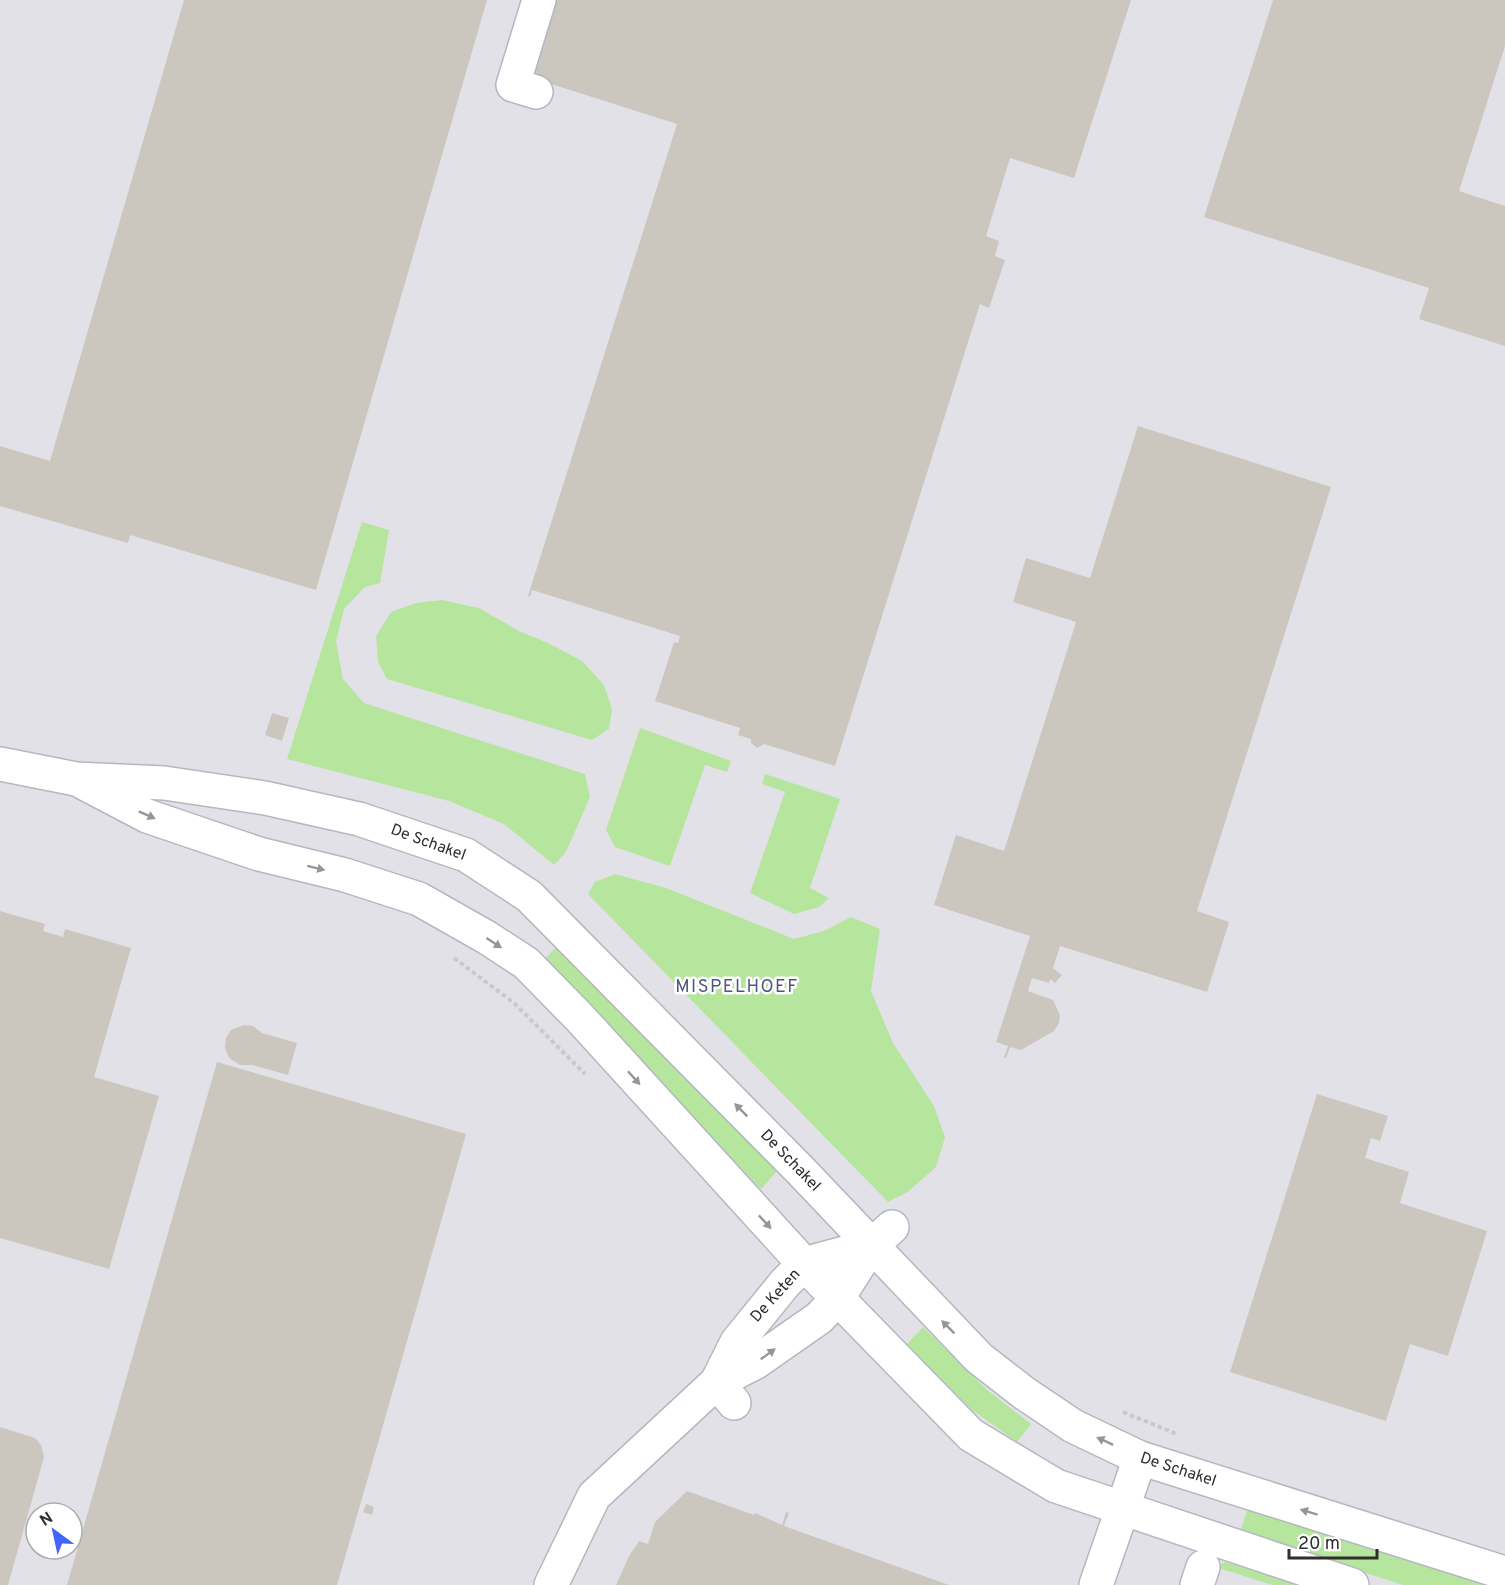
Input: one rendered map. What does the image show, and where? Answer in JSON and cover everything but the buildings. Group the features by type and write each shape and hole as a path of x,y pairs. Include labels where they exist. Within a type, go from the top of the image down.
{"street":[{"path":"536,92 513,85 539,0"},
{"name":"De Schakel","path":"0,764 76,779 164,783 265,798 359,819 466,855 529,896 801,1171 882,1237 979,1358 1024,1393 1073,1426 1140,1458 1505,1573"},
{"name":"De Schakel","path":"76,779 147,816 259,854 345,875 419,899 526,963 579,1017 804,1264 971,1435 1056,1486 1352,1585"},
{"name":"De Keten","path":"726,1392 737,1342 785,1283 804,1264 882,1237"},
{"name":"De Keten","path":"551,1585 594,1496 726,1392 756,1362 819,1318 837,1299 882,1237"},
{"path":"1096,1585 1124,1510 1140,1458"}],"path":[{"path":"451,956 514,1003 592,1081"}],"shaded area":[{"path":"0,0 1505,0 1505,1585 0,1585"}],"green space":[{"path":"362,522 389,530 380,583 365,587 344,609 336,642 343,679 364,703 585,774 590,797 566,852 554,865 504,824 449,801 287,759"},
{"path":"442,600 479,608 519,631 582,661 604,685 612,709 609,729 592,740 387,679 378,662 376,636 391,612 416,603"},
{"path":"640,728 731,761 727,772 705,765 670,866 615,847 606,830"},
{"path":"765,774 840,799 810,888 829,898 819,907 794,914 750,893 785,792 762,784"},
{"path":"615,874 666,888 794,939 824,931 851,917 880,929 871,991 893,1043 934,1106 945,1137 936,1167 909,1191 888,1202 588,894 595,882"},
{"path":"556,947 777,1171 761,1189 540,964"},
{"path":"923,1327 986,1389 1031,1424 1017,1442 971,1409 907,1344"},
{"path":"1248,1508 1491,1585 1403,1585 1240,1533"},
{"path":"1225,1562 1300,1585 1273,1585 1215,1567"}],"district":[{"name":"MISPELHOEF","path":"737,987"}]}
